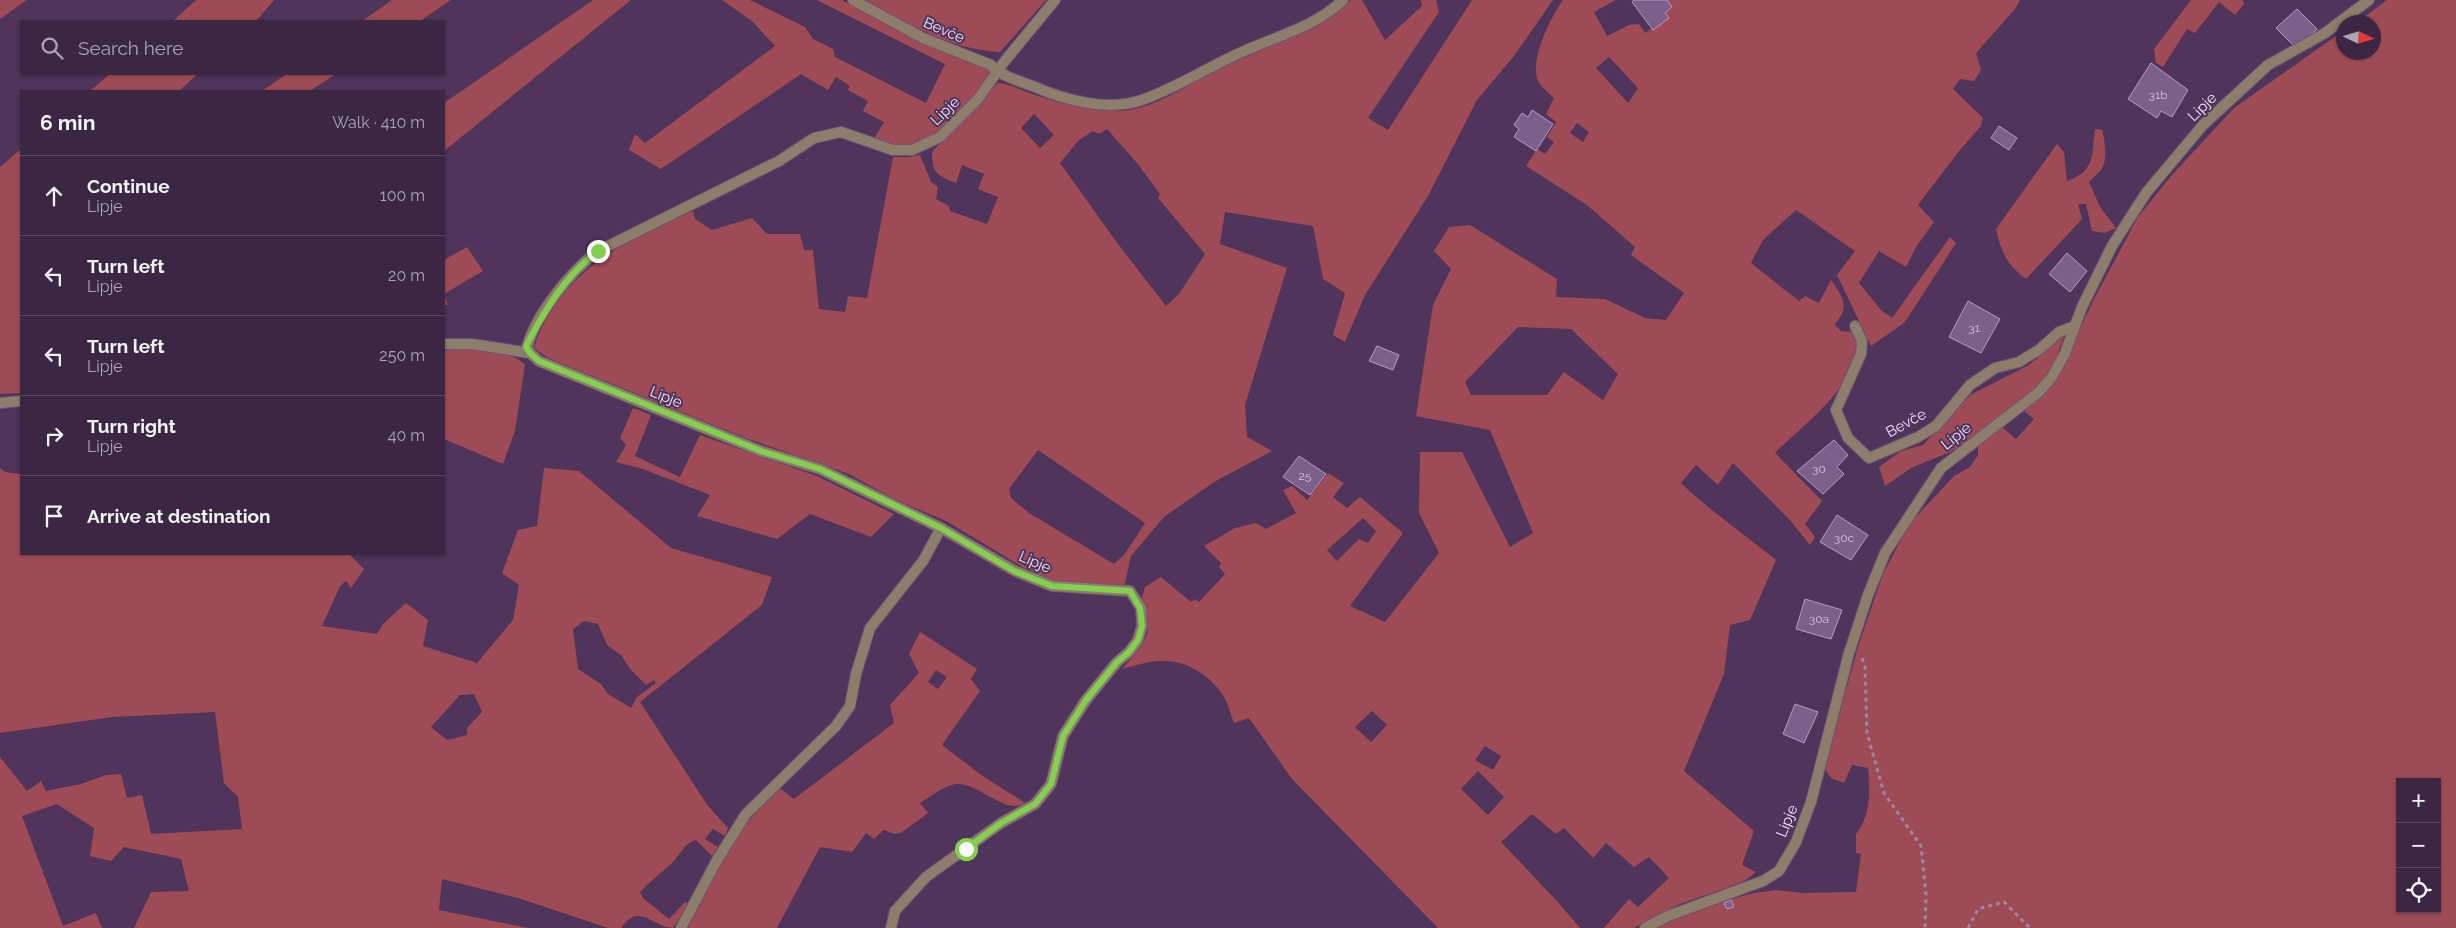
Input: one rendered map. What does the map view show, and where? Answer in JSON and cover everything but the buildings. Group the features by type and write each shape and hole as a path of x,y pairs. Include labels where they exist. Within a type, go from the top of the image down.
{"street":[{"name":"Bevče","path":"853,0 923,38 991,65 998,72 1044,91 1078,101 1114,105 1138,101 1304,25 1343,0"},
{"name":"Lipje","path":"891,928 895,911 926,877 1001,823 1035,804 1051,784 1063,736 1086,700 1138,640 1142,626 1140,608 1130,591 1052,586 1014,571 941,528 820,469 761,451 539,361 526,347 562,287 583,263 598,251 779,161 814,138 841,132 893,150 912,150 940,137 978,99 1004,62 1055,0"},
{"name":"Lipje","path":"1645,928 1676,912 1763,881 1779,871 1796,842 1811,802 1830,718 1855,633 1885,553 1941,468 2039,392 2052,377 2065,353 2075,326 2112,246 2146,193 2203,125 2268,65 2325,33 2369,0"},
{"name":"Bevče","path":"1855,326 1862,341 1861,354 1836,410 1848,438 1869,458 1918,437 1936,426 1970,385 1995,368 2019,362 2040,349 2059,332 2075,326"},
{"name":"Lipje","path":"445,344 472,344 530,353"},
{"path":"0,403 20,401"},
{"path":"681,928 717,860 746,814 836,726 850,706 856,674 870,628 923,561 941,528"}],"path":[{"path":"1855,633 1864,667 1867,733 1884,793 1921,846 1926,895 1925,928"},
{"path":"1968,928 1978,909 2004,902 2030,928"}],"shaded area":[{"path":"0,0 27,0 0,19"},
{"path":"196,0 274,0 257,20 174,20"},
{"path":"392,0 451,0 421,20 363,20"},
{"path":"593,0 631,0 445,150 445,102"},
{"path":"722,0 750,0 805,27 813,39 833,49 835,57 926,103 945,64 817,0 842,0 917,40 992,69 980,89 944,126 924,140 914,144 902,145 889,144 874,139 884,122 863,111 868,101 848,90 850,86 836,77 828,90 801,74 661,169 629,150 635,134 645,143 775,46 753,22"},
{"path":"863,0 1046,0 1000,52 963,46 929,34"},
{"path":"1351,0 1362,0 1385,40 1422,6 1421,0 1436,0 1439,12 1368,118 1388,130 1472,0 1553,0 1514,56 1477,100 1428,196 1365,295 1345,342 1333,335 1345,293 1323,279 1313,226 1225,212 1220,244 1287,268 1245,405 1247,437 1272,451 1214,482 1164,517 1131,556 1125,583 1121,587 1058,584 1026,569 946,521 894,499 849,474 743,437 548,358 534,348 545,322 559,299 576,279 619,247 693,211 695,219 712,230 752,218 767,234 800,234 804,250 813,250 819,309 845,312 848,296 867,298 893,157 920,155 931,182 938,187 936,199 949,206 950,211 987,224 998,197 978,189 984,174 962,165 956,183 937,173 933,165 932,152 998,83 1074,106 1108,111 1132,109 1159,101 1220,68 1321,22","holes":["1034,114 1054,135 1040,148 1021,128","1107,129 1137,163 1160,194 1158,198 1205,254 1179,294 1166,306 1118,244 1060,163 1079,140 1093,131 1099,134","1038,450 1145,523 1124,555 1114,564 1029,513 1011,498 1009,489"]},
{"path":"1563,0 1616,0 1594,12 1607,36 1629,25 1639,24 1645,33 1668,17 1663,11 1665,0 2020,0 2015,9 1976,53 1981,70 1974,81 1960,79 1953,89 1983,118 1981,126 1959,151 1918,205 1934,222 1916,247 1906,267 1879,251 1859,283 1881,310 1892,318 1950,237 1956,243 1905,322 1871,346 1837,275 1855,251 1796,210 1763,240 1751,263 1799,301 1805,296 1819,303 1831,280 1844,303 1842,313 1835,325 1841,331 1853,332 1857,338 1855,356 1849,373 1839,388 1815,416 1775,453 1822,501 1805,524 1815,537 1810,545 1789,519 1733,463 1718,485 1696,465 1681,483 1715,513 1776,560 1750,620 1730,625 1724,674 1684,771 1754,831 1742,865 1756,872 1743,882 1680,904 1634,928 1604,928 1629,899 1638,907 1669,878 1649,857 1634,867 1606,843 1593,858 1564,828 1556,834 1532,814 1501,842 1580,928 1438,928 1292,779 1249,718 1234,723 1224,697 1203,674 1187,665 1169,661 1151,662 1122,669 1138,650 1147,635 1148,624 1142,598 1145,587 1161,577 1191,602 1195,599 1199,602 1225,574 1219,567 1221,563 1204,546 1235,528 1256,523 1266,529 1296,513 1283,490 1292,486 1307,500 1328,473 1344,483 1333,497 1347,508 1360,497 1403,533 1350,606 1385,622 1439,553 1419,513 1420,452 1462,452 1510,547 1533,533 1490,430 1416,416 1433,305 1451,269 1434,251 1449,227 1470,225 1557,279 1556,297 1605,299 1645,318 1666,320 1684,293 1631,255 1635,247 1587,205 1526,166 1537,149 1545,154 1554,142 1547,137 1556,122 1546,114 1554,98 1540,84 1536,76 1536,66 1542,41 1552,17","holes":["1609,57 1638,88 1628,103 1596,68","1577,123 1589,132 1583,142 1570,133","1518,327 1571,329 1618,374 1603,400 1564,372 1547,395 1471,395 1465,382","1363,518 1376,531 1368,543 1359,539 1337,561 1327,550","1372,711 1387,725 1371,742 1355,727","1485,746 1501,756 1493,770 1475,760","1478,771 1504,797 1488,815 1461,789"]},
{"path":"2191,0 2243,0 2244,4 2235,15 2219,2 2195,33 2187,29 2163,67 2156,63 2154,49"},
{"path":"2387,0 2456,0 2456,928 1650,928 1716,903 1754,893 1776,890 1801,893 1856,892 1861,854 1856,853 1856,834 1867,811 1869,794 1868,768 1852,765 1844,783 1831,778 1824,768 1858,647 1883,574 1910,523 1954,476 1970,467 1978,455 1978,447 2001,426 2016,439 2034,419 2024,411 2055,382 2094,299 2138,217 2171,176 2234,108 2336,36 2336,60 2381,60 2381,15 2367,15"},
{"path":"109,75 197,75 180,90 91,90"},
{"path":"286,75 334,75 312,90 263,90"},
{"path":"2095,129 2102,130 2105,145 2105,161 2101,170 2089,182 2100,207 2116,228 2105,233 2092,231 2086,204 2078,204 2082,219 2026,279 2009,263 2000,245 1996,229 2057,144 2064,152 2067,181 2077,177 2088,167 2091,161"},
{"path":"20,150 20,393 0,394 0,167"},
{"path":"467,247 483,271 445,293 445,259"},
{"path":"2065,334 2051,372 2024,399 1972,439 1950,452 1911,468 1885,486 1879,467 1901,451 1923,445 1970,395 2029,365"},
{"path":"445,348 497,352 525,364 515,431 503,464 445,439"},
{"path":"633,408 651,415 635,456 680,477 700,435 817,476 894,514 871,537 810,514 777,539 697,516 710,495 643,469 616,462 626,445 620,438"},
{"path":"0,468 5,472 20,474 20,555 352,555 364,569 351,588 346,581 340,586 322,626 377,634 383,624 406,603 428,620 423,646 477,663 513,620 519,585 502,573 518,530 537,526 544,468 579,471 671,548 772,577 762,605 640,702 708,806 728,828 725,836 713,829 705,839 718,847 712,856 696,840 692,842 640,892 643,898 669,919 685,902 689,904 673,928 666,927 641,916 628,920 621,928 608,928 518,898 442,879 439,910 528,928 134,928 151,892 189,891 181,859 124,847 111,861 90,856 94,828 57,804 22,816 63,926 96,913 102,928 0,928 0,757 27,791 41,781 46,791 81,784 106,775 121,774 127,798 142,795 151,834 242,829 238,797 224,783 215,712 112,717 0,733","holes":["584,621 598,624 607,645 621,655 630,669 646,685 654,680 656,683 637,697 631,708 607,693 601,684 578,669 573,629","474,694 482,712 467,728 467,735 447,740 431,727 460,695"]},
{"path":"920,632 977,669 971,679 980,691 942,745 980,774 1025,803 1017,806 1009,805 964,784 950,785 920,803 928,813 902,832 895,834 884,830 874,839 866,833 852,852 820,847 777,928 685,928 733,839 778,787 794,799 894,723 890,705 919,673 909,654","holes":["936,670 947,677 938,689 928,682"]}],"route":[{"path":"598,251 566,280 528,342 526,347 539,361 761,451 820,469 941,528 1014,571 1052,586 1130,591 1140,608 1142,626 1138,640 1086,700 1063,736 1051,784 1035,804 1001,823 966,849"}]}
